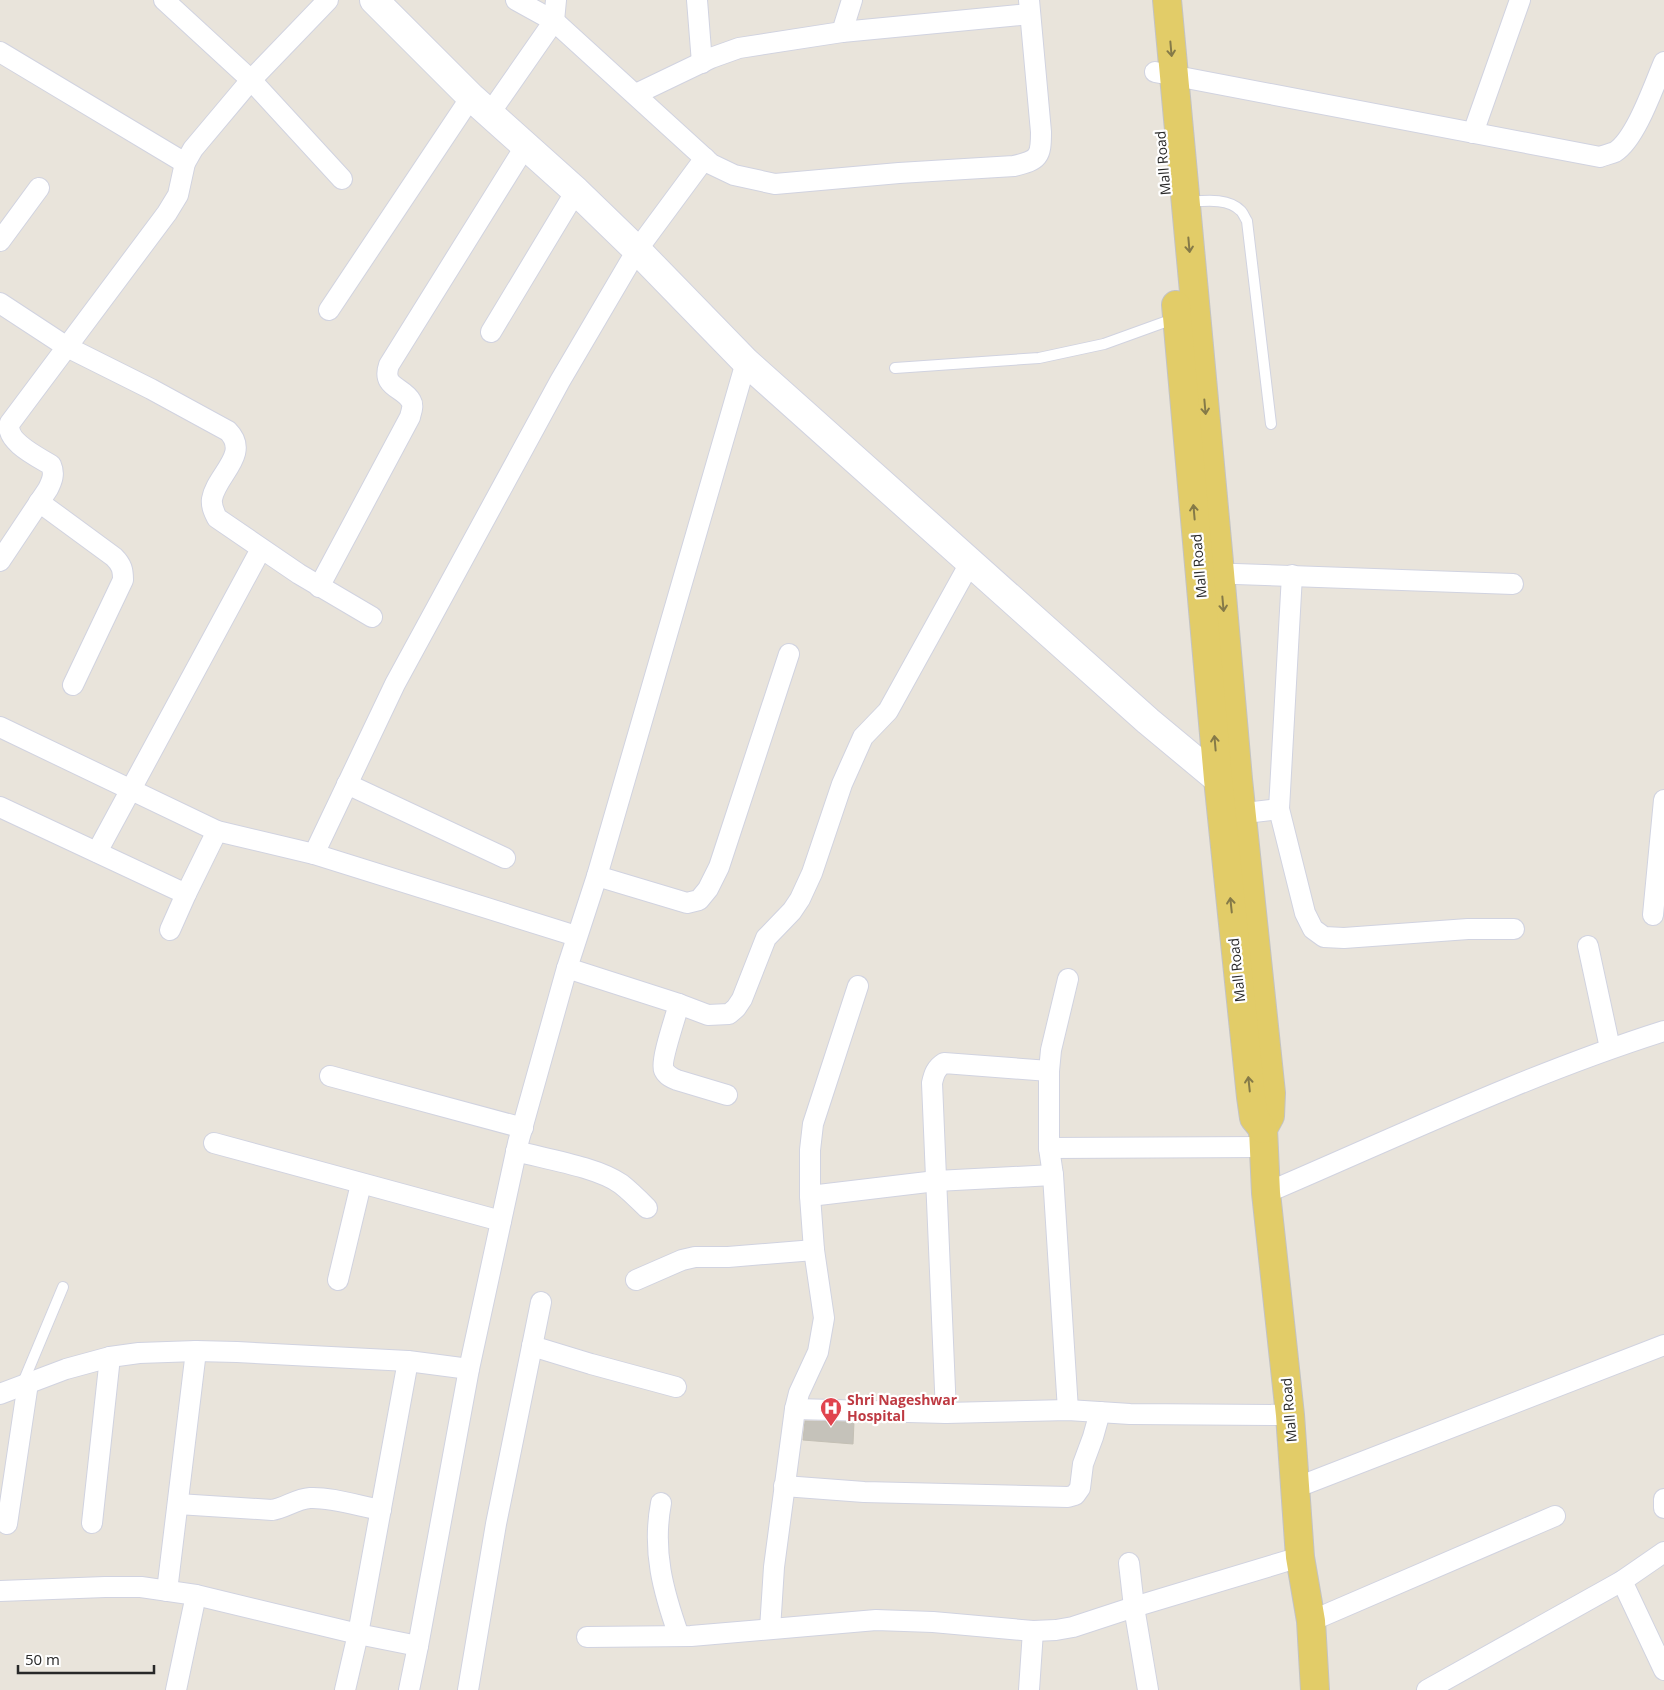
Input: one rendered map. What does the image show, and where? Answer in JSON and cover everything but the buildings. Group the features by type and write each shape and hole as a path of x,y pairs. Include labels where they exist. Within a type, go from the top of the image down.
{"main road":[{"path":"374,0 481,105 576,191 637,250 746,362 1148,721 1218,779"},
{"name":"Mall Road","path":"1148,0 1164,74 1185,202 1210,573 1218,779 1234,809"},
{"name":"Mall Road","path":"1167,0 1164,74 1177,317 1210,573 1234,809 1251,1097 1254,1118 1263,1138 1266,1193 1290,1415 1300,1557 1311,1621 1315,1690"}],"street":[{"path":"164,0 251,80 342,179"},
{"path":"0,561 52,481 53,471 51,465 17,442 11,435 8,428 8,411 67,346 167,213 178,195 184,163 193,148 251,80 328,0"},
{"path":"516,0 554,21 712,164 734,175 775,184 899,172 1014,166 1030,162 1036,158 1041,149 1029,7 738,48 636,94"},
{"path":"329,310 481,105 554,21 556,0"},
{"path":"697,0 702,63"},
{"path":"842,32 852,0"},
{"path":"1473,133 1520,0"},
{"path":"0,52 184,163"},
{"path":"1164,74 1600,157 1615,151 1628,139 1638,123 1664,62"},
{"path":"319,587 410,418 411,400 391,385 387,371 389,365 526,145"},
{"path":"314,854 395,684 560,381 637,250 705,158"},
{"path":"0,242 39,188"},
{"path":"491,332 576,191"},
{"path":"0,303 67,346 228,431 233,436 237,452 215,489 212,509 217,518 319,587 372,617"},
{"path":"409,1690 470,1369 516,1151 576,936 597,876 746,362"},
{"path":"39,502 114,557 121,564 124,571 123,580 73,685"},
{"path":"97,852 261,549"},
{"path":"567,968 679,1004 708,1016 729,1014 736,1008 742,1000 766,938 792,911 812,874 842,784 863,737 888,711 970,563"},
{"path":"1210,573 1512,584"},
{"path":"1292,575 1279,809 1305,912 1313,929 1324,937 1344,938 1468,929 1514,929"},
{"path":"597,876 687,903 699,900 708,889 719,868 789,654"},
{"path":"0,727 217,830 314,854 576,936"},
{"path":"347,784 505,858"},
{"path":"1652,916 1664,800"},
{"path":"0,806 186,894"},
{"path":"1234,809 1279,809"},
{"path":"170,930 217,830"},
{"path":"1588,946 1610,1048"},
{"path":"1068,979 1051,1050 1049,1071 1050,1148 1068,1410"},
{"path":"770,1629 774,1568 795,1409 799,1393 818,1352 824,1318 814,1250 810,1196 810,1150 813,1124 858,986"},
{"path":"679,1004 662,1065 665,1072 677,1080 727,1095"},
{"path":"1266,1193 1473,1104 1610,1048 1664,1031"},
{"path":"946,1413 932,1083 934,1075 944,1063 1049,1071"},
{"path":"330,1076 523,1128"},
{"path":"1050,1148 1263,1138"},
{"path":"214,1143 501,1221"},
{"path":"516,1151 591,1170 606,1176 621,1184 647,1208"},
{"path":"810,1196 936,1181 1053,1175"},
{"path":"338,1280 361,1184"},
{"path":"636,1280 682,1260 695,1257 728,1257 814,1250"},
{"path":"468,1690 496,1524 541,1302"},
{"path":"1295,1488 1664,1345"},
{"path":"532,1346 676,1387"},
{"path":"0,1394 66,1369 110,1357 139,1353 196,1351 408,1361 470,1369"},
{"path":"167,1591 196,1351"},
{"path":"92,1523 110,1357"},
{"path":"345,1690 358,1634 408,1361"},
{"path":"7,1524 25,1385"},
{"path":"795,1409 946,1413 1068,1410 1166,1414 1290,1415"},
{"path":"784,1486 882,1492 1075,1495 1080,1488 1083,1464 1100,1412"},
{"path":"178,1504 272,1510 310,1498 381,1510"},
{"path":"1664,1499 1664,1508"},
{"path":"661,1503 658,1523 662,1580 666,1600 679,1636"},
{"path":"1311,1621 1555,1516"},
{"path":"1426,1690 1622,1581 1664,1552"},
{"path":"587,1637 679,1636 876,1620 932,1622 1033,1631 1056,1630 1073,1627 1300,1557"},
{"path":"1129,1564 1148,1690"},
{"path":"1622,1581 1664,1670"},
{"path":"0,1591 141,1587 196,1595 358,1634 418,1646"},
{"path":"176,1690 196,1595"},
{"path":"1029,1690 1033,1631"}],"lane":[{"path":"1185,202 1214,201 1232,204 1241,211 1247,221 1271,424"},
{"path":"895,368 1039,358 1104,344 1177,317"},
{"path":"25,1385 63,1287"}],"place":[{"name":"Shri Nageshwar Hospital","path":"831,1427"}]}
